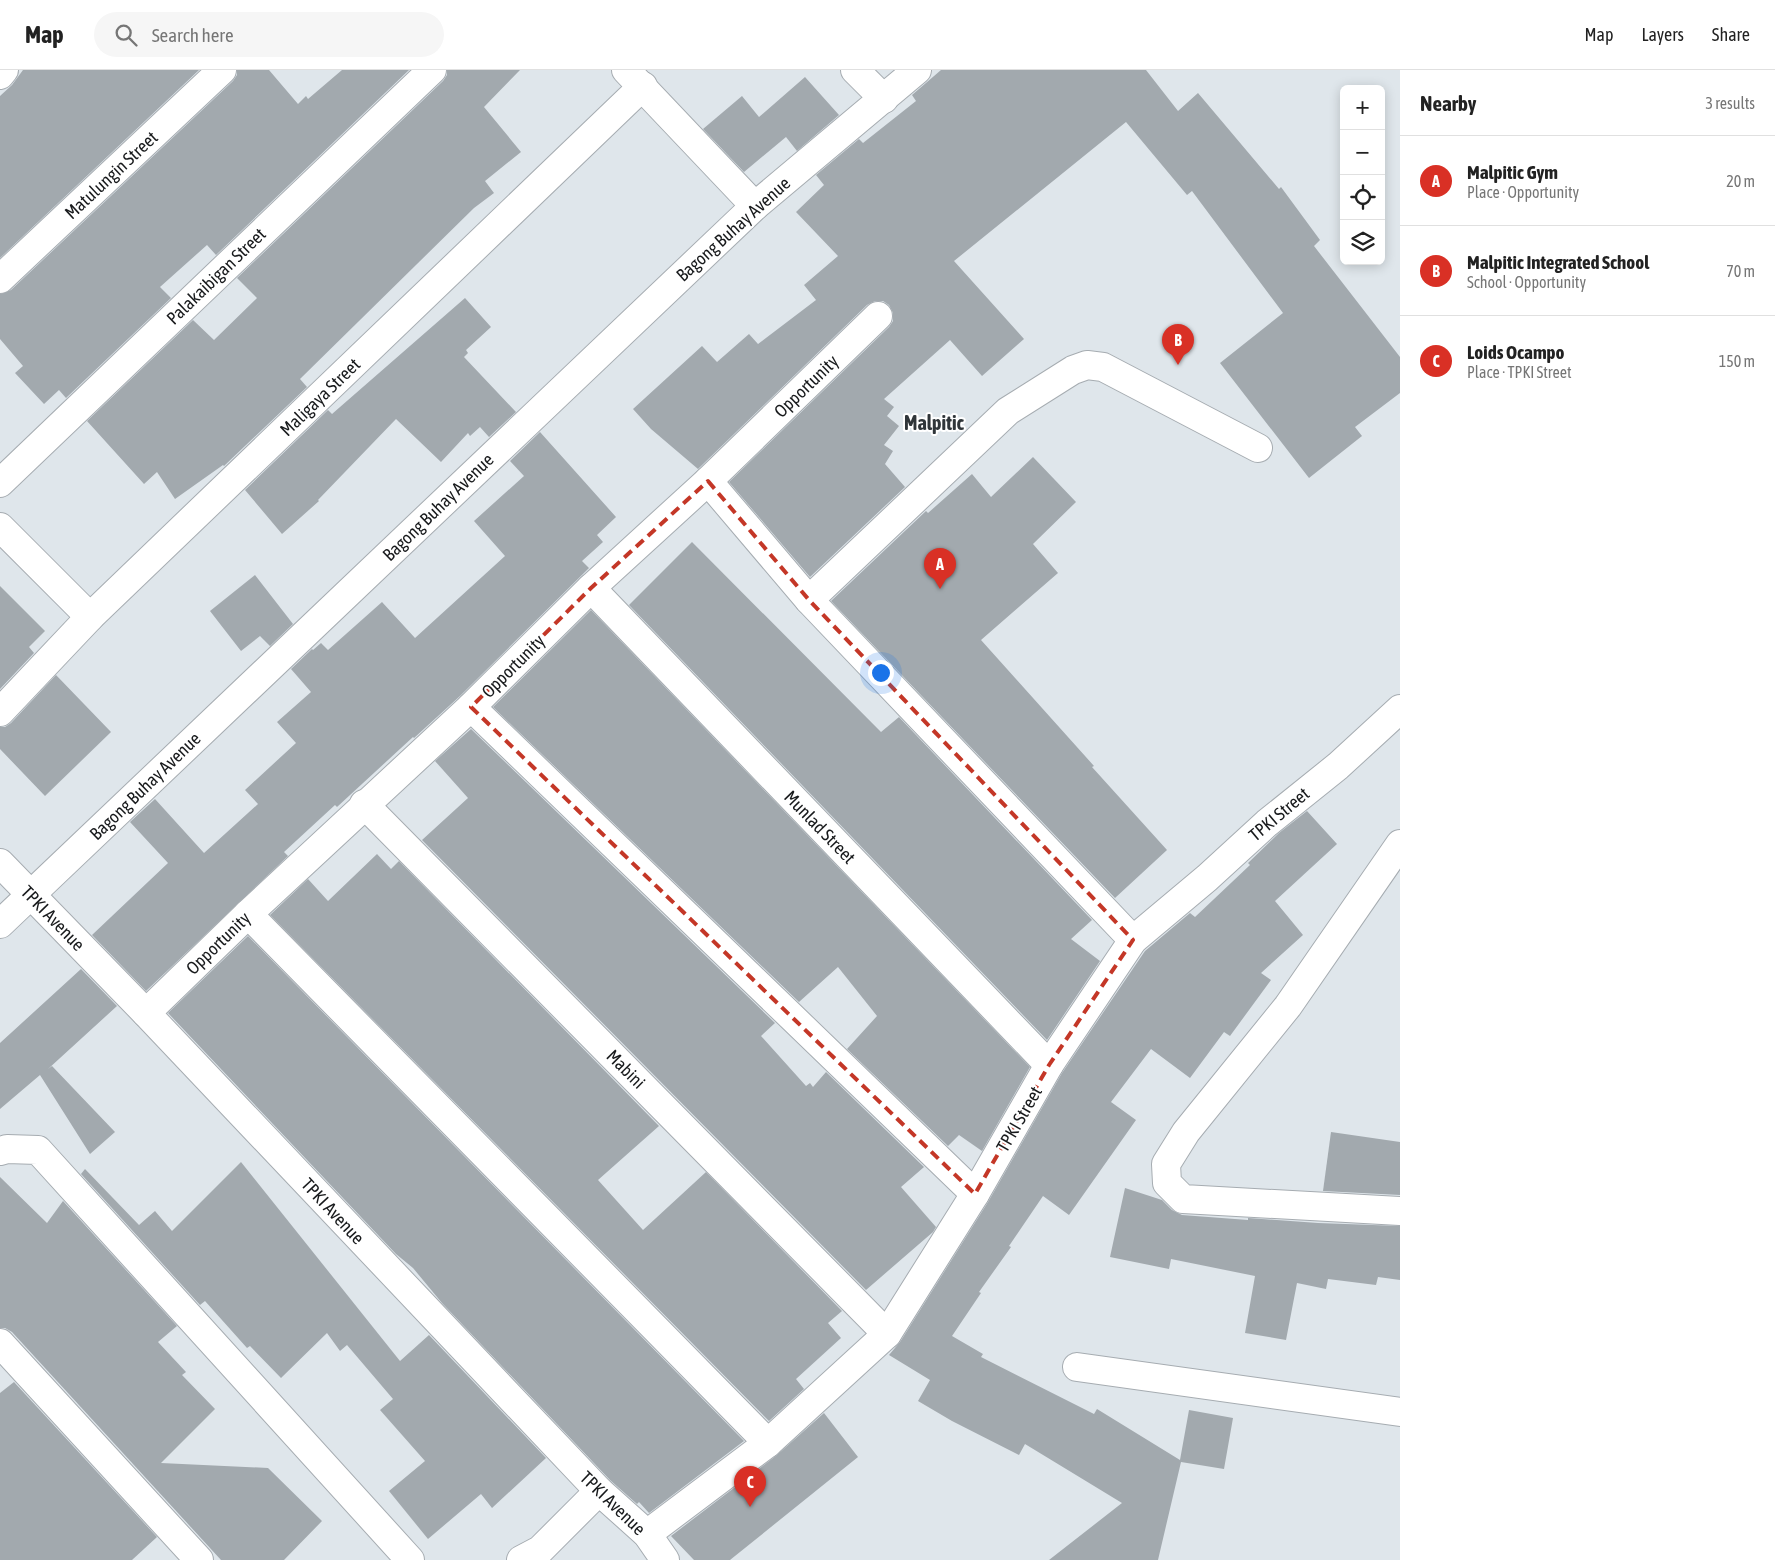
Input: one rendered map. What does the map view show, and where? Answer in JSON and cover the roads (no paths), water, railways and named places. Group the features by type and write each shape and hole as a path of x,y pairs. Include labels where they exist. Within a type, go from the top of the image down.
{"street":[{"path":"0,74 4,70"},
{"name":"Matulungin Street","path":"0,279 222,70"},
{"name":"Palakaibigan Street","path":"0,482 432,70"},
{"path":"855,70 884,98"},
{"name":"Bagong Buhay Avenue","path":"0,924 755,206 917,70"},
{"path":"635,78 755,206"},
{"name":"Maligaya Street","path":"0,712 90,617 635,78"},
{"name":"Opportunity","path":"146,1013 364,804 470,707 590,588 708,481 878,316"},
{"path":"809,600 1008,411 1073,370 1087,365 1103,367 1258,448"},
{"path":"708,481 809,600 1133,940"},
{"path":"0,527 90,617"},
{"name":"Munlad Street","path":"590,588 1049,1065"},
{"path":"470,707 976,1194"},
{"name":"TPKI Street","path":"647,1534 768,1443 887,1334 976,1194 1049,1065 1133,940 1267,824 1338,766 1400,709"},
{"name":"Mabini","path":"364,804 887,1334"},
{"path":"1400,844 1288,1006 1186,1132 1166,1164 1167,1183 1183,1199 1400,1211"},
{"name":"TPKI Avenue","path":"0,863 146,1013 599,1491 647,1534 665,1560"},
{"path":"248,914 768,1443"},
{"path":"0,1151 7,1149 38,1150 410,1560"},
{"path":"0,1343 199,1560"},
{"path":"1077,1367 1400,1412"},
{"path":"521,1560 540,1550 599,1491"}],"place":[{"name":"Malpitic Integrated School","path":"1178,365"},
{"name":"Malpitic Gym","path":"940,589"},
{"name":"Loids Ocampo","path":"750,1507"}],"district":[{"name":"Malpitic","path":"934,422"}]}
